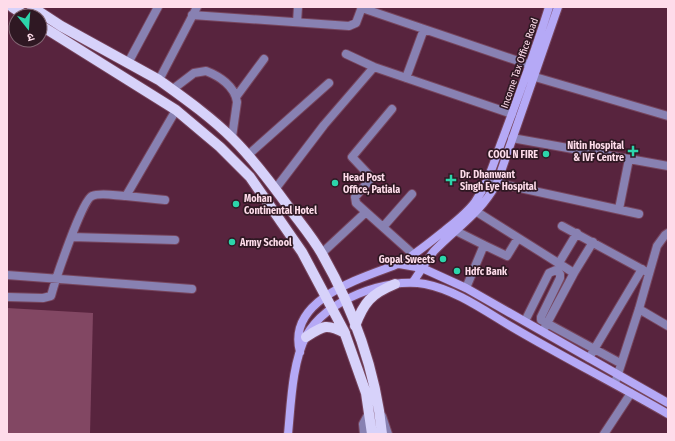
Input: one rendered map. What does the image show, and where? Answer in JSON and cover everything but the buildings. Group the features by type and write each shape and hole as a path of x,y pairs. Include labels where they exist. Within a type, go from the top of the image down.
{"main road":[{"path":"32,7 61,26 159,80 172,89 232,137 276,188 322,253 339,287 355,326 370,368 374,412 372,434"},
{"path":"413,282 433,252 485,204 497,183 535,77 540,47 558,7"},
{"name":"Income Tax Office Road","path":"300,352 298,333 302,322 315,305 339,287 399,264 467,212 488,181 530,65 540,47 547,8"},
{"path":"48,30 176,110 220,147 250,177 302,252 326,296 345,333 382,434"},
{"path":"399,264 422,268 466,288 524,321 545,328 589,358 668,403"},
{"path":"288,434 293,386 300,352 306,337 317,321 344,300 374,289 395,284 413,282 440,289 484,310 668,414"},
{"path":"355,326 362,308 368,300 379,291 395,284"},
{"path":"306,337 325,326 334,327 345,333"}],"street":[{"path":"128,63 158,7"},
{"path":"159,80 196,7"},
{"path":"298,7 298,22"},
{"path":"192,15 349,26 356,22 362,7 530,65"},
{"path":"406,78 424,29"},
{"path":"346,54 406,78 512,114"},
{"path":"232,137 236,97 264,59"},
{"path":"276,188 324,125 374,66"},
{"path":"172,89 194,73 206,71 231,87 236,97"},
{"path":"535,77 668,116"},
{"path":"248,155 329,83"},
{"path":"392,109 352,157 369,175 369,181 355,197 356,203 413,254"},
{"path":"126,196 176,110"},
{"path":"512,138 668,166"},
{"path":"619,210 629,159"},
{"path":"488,181 639,214"},
{"path":"383,227 412,194"},
{"path":"7,296 48,298 51,296 72,237 89,198 96,195 126,196 164,200"},
{"path":"322,253 366,212"},
{"path":"477,212 574,273"},
{"path":"562,226 649,273"},
{"path":"456,232 507,256 518,238"},
{"path":"559,263 577,233"},
{"path":"615,383 620,363 639,309 657,246 668,233"},
{"path":"72,237 175,240"},
{"path":"545,328 574,273 593,242"},
{"path":"466,288 484,244"},
{"path":"589,358 642,269"},
{"path":"524,321 549,273 556,270 560,274 560,278 541,317 545,328 594,349 620,363"},
{"path":"7,275 192,289"},
{"path":"639,309 668,326"},
{"path":"604,434 631,393"},
{"path":"364,434 363,424 374,412 385,422 388,434"}],"shaded area":[{"path":"7,308 93,313 90,434 7,434"}],"place":[{"name":"Nitin Hospital & IVF Centre","path":"633,151"},
{"name":"COOL N FIRE","path":"546,154"},
{"name":"Dr. Dhanwant Singh Eye Hospital","path":"451,180"},
{"name":"Head Post Office, Patiala","path":"335,183"},
{"name":"Mohan Continental Hotel","path":"236,204"},
{"name":"Army School","path":"232,242"},
{"name":"Gopal Sweets","path":"443,259"},
{"name":"Hdfc Bank","path":"457,271"}]}
